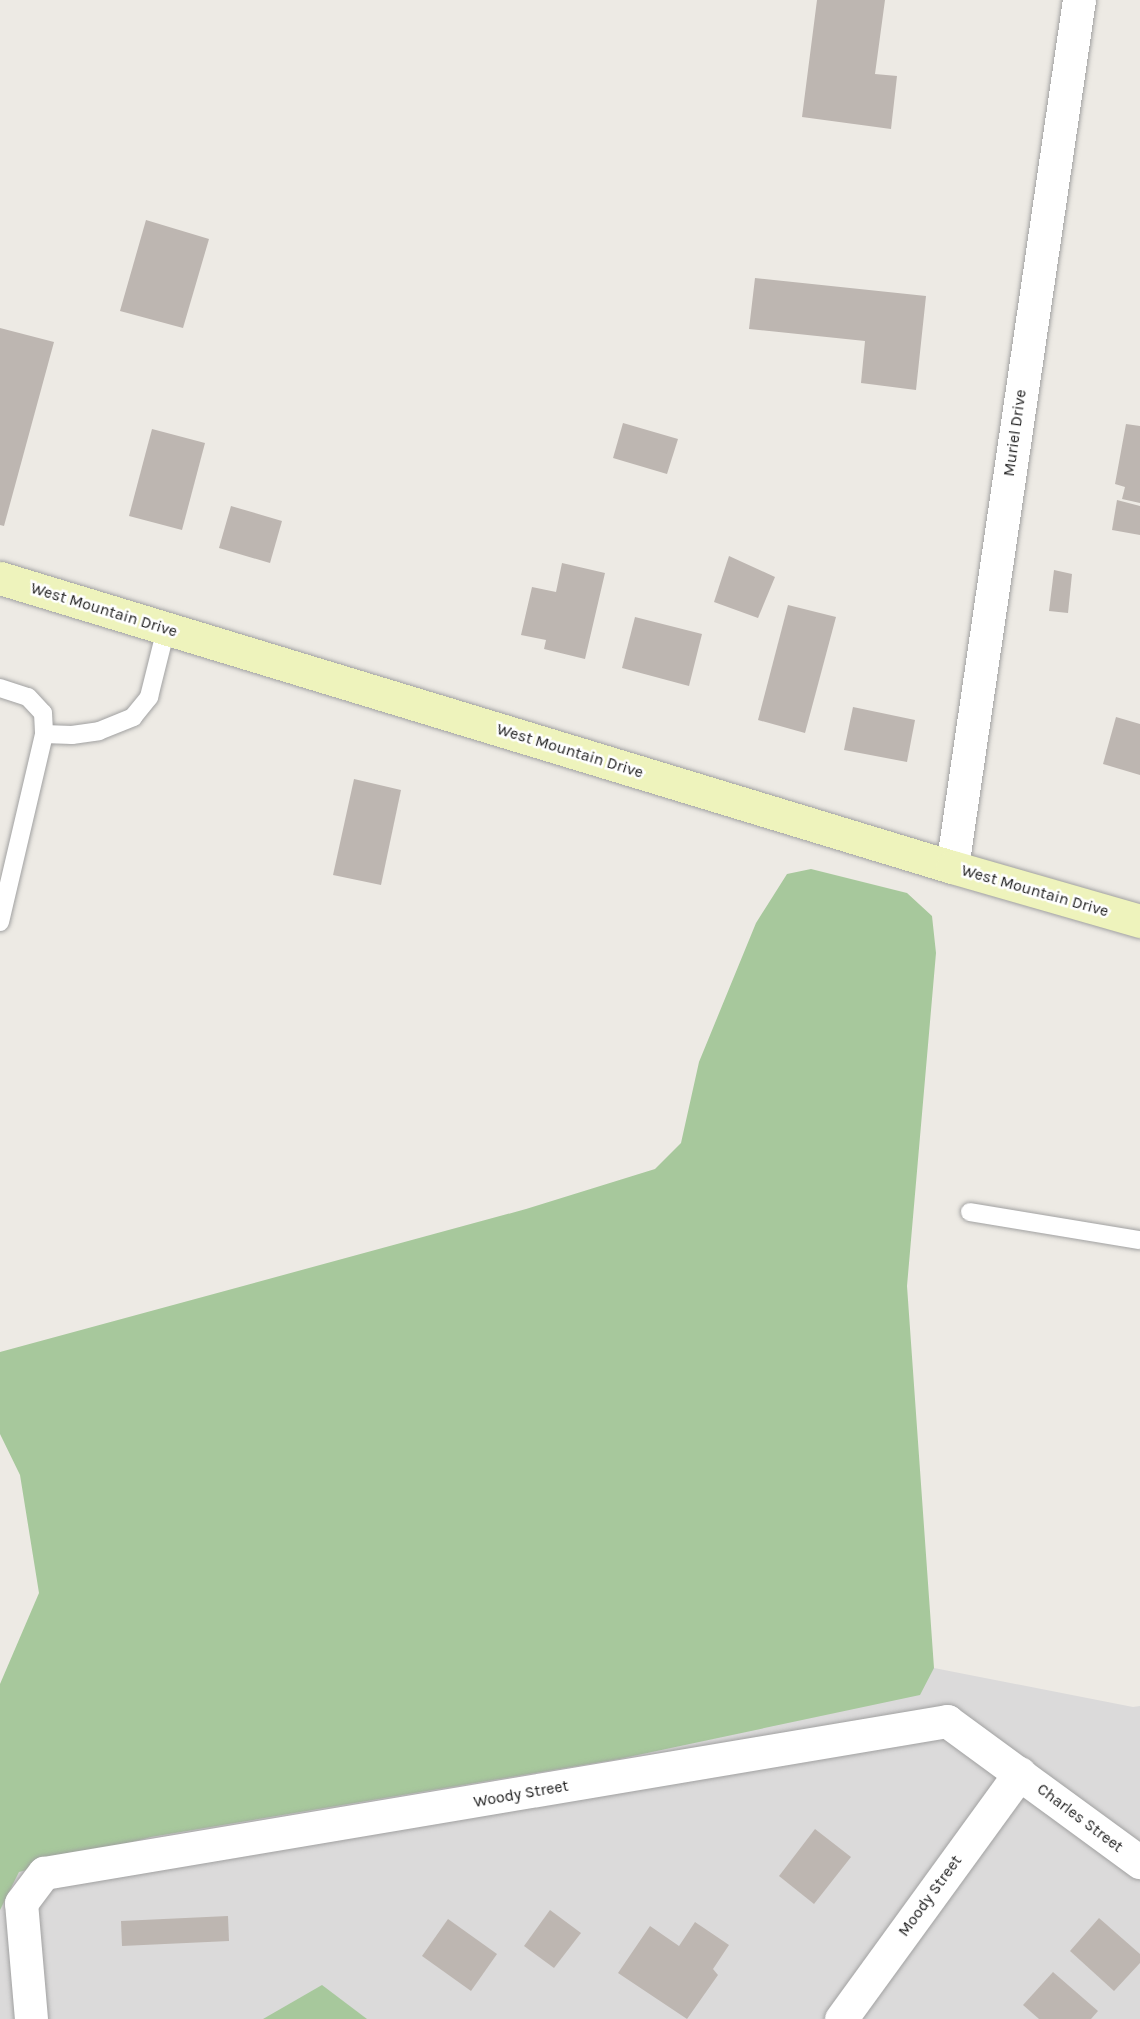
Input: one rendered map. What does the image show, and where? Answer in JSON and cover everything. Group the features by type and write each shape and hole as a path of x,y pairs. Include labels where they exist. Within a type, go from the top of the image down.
{"street":[{"name":"Muriel Drive","path":"951,867 1079,0"},
{"name":"West Mountain Drive","path":"0,578 951,867 1140,921"},
{"name":"Woody Street","path":"32,2019 21,1903 44,1873 947,1722 1020,1773"},
{"name":"Charles Street","path":"1020,1773 1140,1862"},
{"name":"Moody Street","path":"841,2019 1020,1773"}],"lane":[{"path":"44,734 72,735 99,731 133,717 149,697 166,629"},
{"path":"0,688 28,697 43,713 44,734 0,922"},
{"path":"970,1212 1140,1240"}],"shaded area":[{"path":"934,1668 1133,1707 1140,1706 1140,2019 0,2019 0,1844"}],"green space":[{"path":"811,869 907,893 932,916 936,953 907,1286 934,1668 920,1695 619,1759 151,1837 19,1872 0,1910 0,1684 39,1593 20,1475 0,1434 0,1352 526,1209 655,1169 681,1143 699,1062 756,923 787,874"},
{"path":"322,1985 367,2019 263,2019"}],"building":[{"path":"817,0 885,0 875,74 897,76 891,129 802,117"},
{"path":"146,220 209,239 183,328 120,311"},
{"path":"755,278 926,296 916,390 861,383 865,341 749,329"},
{"path":"0,328 54,342 4,526 0,525"},
{"path":"623,423 678,439 667,474 613,458"},
{"path":"1126,424 1140,426 1140,503 1122,499 1125,487 1115,484"},
{"path":"152,429 205,443 182,530 129,516"},
{"path":"1117,500 1140,506 1140,535 1112,530"},
{"path":"231,506 282,521 270,563 219,548"},
{"path":"729,556 775,577 758,618 714,602"},
{"path":"562,563 605,573 585,659 544,649 546,640 521,635 532,587 556,592"},
{"path":"1054,570 1072,574 1068,613 1049,611"},
{"path":"788,605 836,617 805,733 758,720"},
{"path":"635,617 702,634 689,686 622,668"},
{"path":"853,707 915,720 907,762 844,750"},
{"path":"1116,717 1140,724 1140,775 1103,764"},
{"path":"354,779 401,790 381,885 333,875"},
{"path":"815,1829 851,1857 814,1904 779,1876"},
{"path":"550,1910 581,1933 554,1968 524,1946"},
{"path":"228,1916 229,1941 122,1946 121,1921"},
{"path":"1099,1918 1140,1954 1140,1963 1114,1991 1070,1951"},
{"path":"448,1919 497,1954 471,1991 422,1956"},
{"path":"695,1922 729,1945 713,1969 718,1975 687,2019 618,1973 650,1926 679,1946"},
{"path":"1053,1972 1098,2011 1091,2019 1039,2019 1023,2005"}]}
